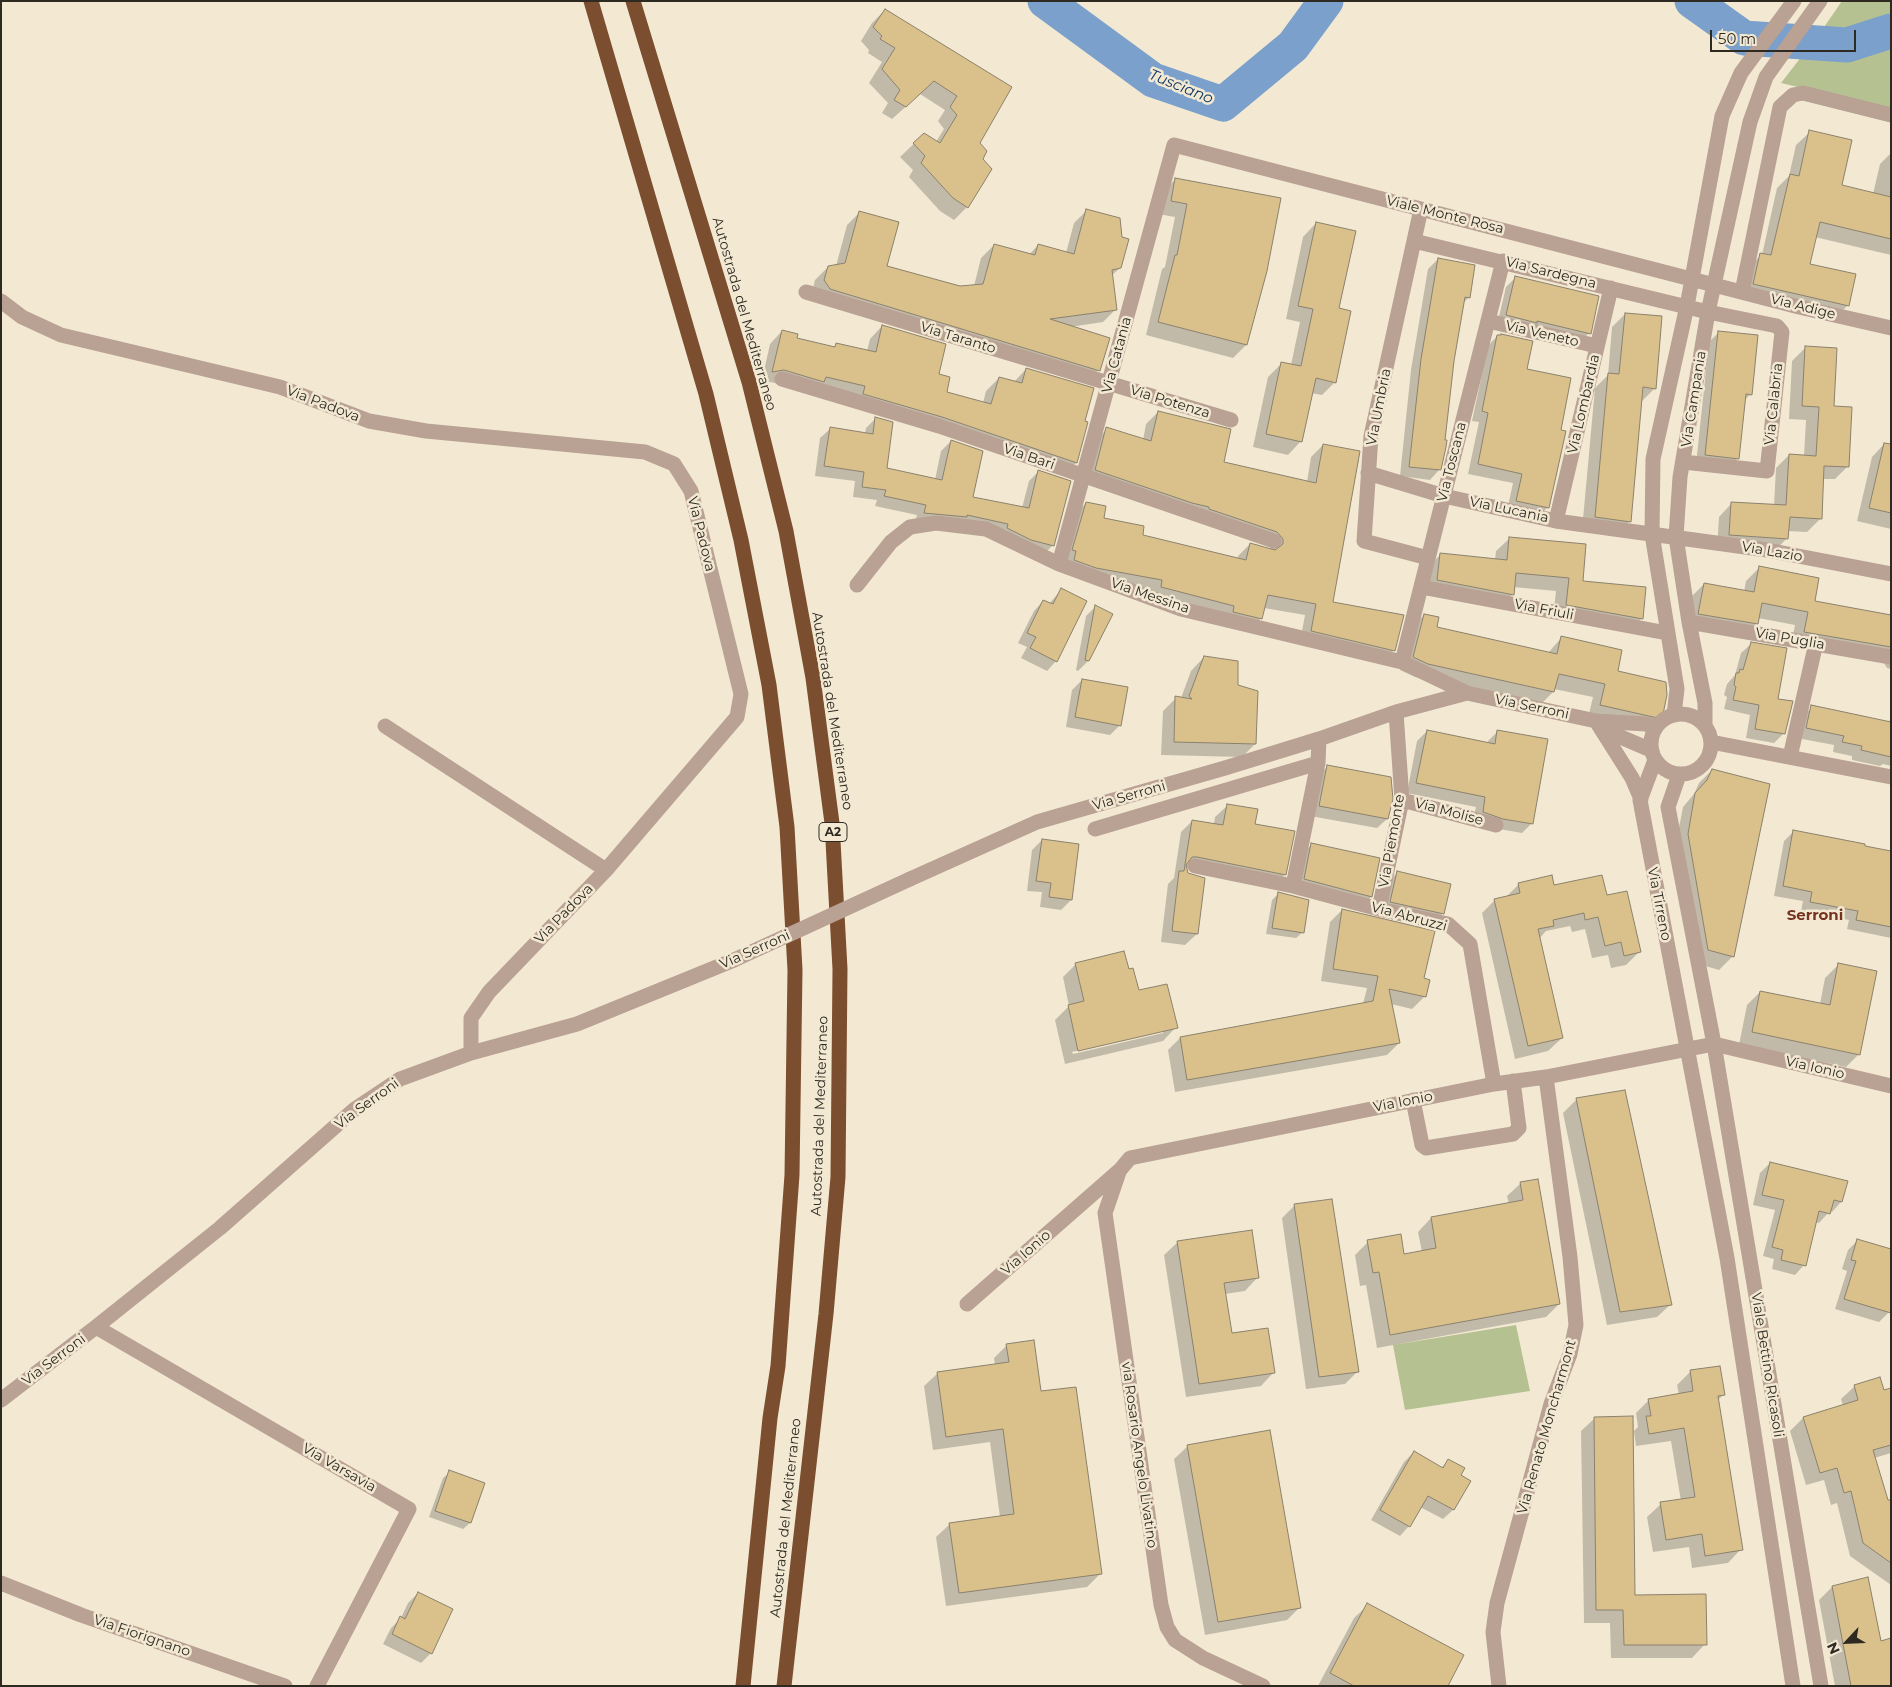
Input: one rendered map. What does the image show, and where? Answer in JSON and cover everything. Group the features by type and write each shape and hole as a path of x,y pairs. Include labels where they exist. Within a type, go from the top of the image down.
{"highway":[{"name":"Autostrada del Mediterraneo","path":"591,1 706,394 742,540 768,685 787,828 795,970 792,1175 778,1366 770,1418 743,1686"},
{"name":"Autostrada del Mediterraneo","path":"633,1 749,382 786,531 813,678 832,823 840,969 838,1177 826,1314 784,1686"}],"street":[{"name":"Via Campania","path":"1674,715 1676,689 1652,534 1654,459 1687,306 1722,116 1741,73 1791,5"},
{"name":"Via Campania","path":"1704,725 1705,703 1689,622 1676,537 1680,477 1708,312 1716,284 1750,122 1766,77 1817,6"},
{"path":"1742,292 1780,107 1793,95 1803,93 1891,115"},
{"name":"Viale Monte Rosa","path":"1174,145 1716,284"},
{"name":"Via Catania","path":"1059,564 1174,145"},
{"name":"Via Umbria","path":"1421,209 1371,436 1364,541 1428,558"},
{"name":"Via Sardegna","path":"1414,241 1708,312"},
{"name":"Via Toscana","path":"1402,662 1503,261"},
{"name":"Via Adige","path":"1716,284 1891,328"},
{"name":"Via Lombardia","path":"1556,521 1611,288"},
{"name":"Via Taranto","path":"806,292 1109,384"},
{"name":"Via Padova","path":"1,300 22,317 61,335 280,387 369,422 426,431 645,452 674,464 691,491 741,694 737,717 606,870 489,992 471,1018 472,1053"},
{"name":"Via Calabria","path":"1683,462 1767,471 1782,332 1777,326 1708,312"},
{"name":"Via Veneto","path":"1488,321 1597,346"},
{"name":"Via Bari","path":"782,379 939,426 1274,541"},
{"name":"Via Potenza","path":"1109,384 1231,420"},
{"name":"Via Lucania","path":"1368,473 1444,496 1556,521 1652,534"},
{"name":"Via Messina","path":"857,585 891,542 910,527 936,523 986,529 1059,564 1182,609 1402,662 1467,693"},
{"name":"Via Lazio","path":"1652,534 1767,550 1891,574"},
{"name":"Via Friuli","path":"1421,587 1667,633"},
{"name":"Via Puglia","path":"1689,622 1891,658"},
{"path":"1790,757 1816,644"},
{"name":"Via Serroni","path":"1,1400 220,1228 355,1109 400,1079 472,1053 577,1024 734,960 1037,822 1319,739 1396,712 1467,693 1596,721 1656,726"},
{"name":"Via Piemonte","path":"1379,909 1402,800 1396,712"},
{"path":"1640,798 1653,755 1651,740 1656,726 1661,721 1674,715 1693,716 1704,725 1711,742 1711,751 1707,760 1700,768 1690,773 1679,775 1664,769 1653,755"},
{"name":"Via Serroni","path":"1596,721 1609,732 1653,755"},
{"name":"Via Tirreno","path":"1596,721 1632,778 1640,798 1686,1050"},
{"path":"385,726 606,870"},
{"path":"1293,886 1318,763 1319,739"},
{"path":"1711,742 1891,777"},
{"path":"1095,829 1318,763"},
{"name":"Via Tirreno","path":"1679,775 1668,807 1714,1044"},
{"name":"Via Molise","path":"1402,800 1496,825"},
{"name":"Via Abruzzi","path":"1195,866 1293,886 1379,909 1448,924 1470,944 1494,1084"},
{"name":"Via Ionio","path":"967,1304 1120,1170 1130,1158 1494,1084 1546,1077 1714,1044 1891,1086"},
{"name":"Viale Bettino Ricasoli","path":"1714,1044 1821,1686"},
{"name":"Viale Bettino Ricasoli","path":"1686,1050 1727,1258 1793,1686"},
{"name":"Via Renato Moncharmont","path":"1499,1686 1493,1632 1497,1603 1551,1404 1570,1354 1576,1326 1570,1257 1546,1077"},
{"path":"1413,1100 1422,1145 1426,1148 1513,1134 1519,1128 1513,1081"},
{"name":"via Rosario Angelo Livatino","path":"1120,1170 1105,1213 1161,1605 1167,1627 1175,1640 1203,1658 1263,1686"},
{"name":"Via Varsavia","path":"96,1327 409,1509 317,1686"},
{"name":"Via Fiorignano","path":"1,1583 81,1615 285,1686"}],"green space":[{"path":"1842,1 1891,1 1891,19 1876,24 1822,30"},
{"path":"1891,43 1891,109 1781,83 1805,52 1839,57"},
{"path":"1516,1325 1530,1391 1405,1410 1393,1345"}],"building":[{"path":"885,9 1012,87 980,143 987,151 983,159 992,169 968,208 953,198 921,163 925,156 913,143 924,133 940,143 957,115 950,107 957,96 934,81 906,107 894,100 900,90 882,69 895,48 880,39 882,36 873,27"},
{"path":"1809,130 1852,140 1842,185 1891,197 1891,239 1820,222 1810,264 1856,274 1849,306 1753,284 1760,253 1771,255 1790,174 1799,176"},
{"path":"1175,178 1281,198 1267,271 1247,345 1158,322 1175,255 1177,255 1187,204 1171,201"},
{"path":"1086,209 1120,218 1122,237 1129,239 1121,268 1112,270 1117,310 1050,319 1110,338 1100,371 830,289 824,280 828,266 845,263 859,211 899,222 887,266 960,286 983,284 994,244 1035,255 1038,244 1074,254"},
{"path":"1316,222 1356,231 1339,308 1351,311 1336,383 1316,378 1302,442 1266,434 1281,362 1301,366 1313,309 1298,306"},
{"path":"1438,258 1475,265 1470,298 1465,297 1454,361 1445,440 1447,440 1441,470 1409,467 1421,359"},
{"path":"1515,276 1599,296 1591,334 1506,315"},
{"path":"1625,313 1662,316 1656,389 1643,387 1631,522 1595,517 1608,373 1619,374"},
{"path":"882,325 946,344 939,374 950,377 947,392 991,404 999,377 1022,383 1026,368 1094,388 1085,421 1088,422 1077,463 942,417 863,394 865,386 826,377 824,382 784,370 772,372 782,330 798,334 797,338 835,347 836,343 876,352"},
{"path":"1718,331 1758,335 1752,395 1746,394 1739,459 1705,455"},
{"path":"1501,334 1533,341 1527,369 1571,378 1561,430 1566,431 1549,508 1516,501 1522,474 1478,464 1488,413 1482,411 1497,335"},
{"path":"1805,346 1837,348 1834,406 1852,407 1849,467 1824,466 1822,519 1790,517 1788,539 1729,535 1731,502 1786,505 1789,454 1816,456 1819,407 1802,406"},
{"path":"1158,411 1231,429 1224,462 1316,483 1323,444 1360,451 1333,602 1404,615 1395,651 1311,631 1316,604 1268,595 1262,619 1233,612 1234,606 1161,587 1162,580 1096,568 1074,560 1076,551 1072,550 1086,502 1106,506 1104,518 1144,526 1143,535 1246,560 1250,543 1275,550 1283,544 1283,539 1277,532 1209,509 1209,507 1095,470 1106,427 1151,441"},
{"path":"875,417 893,422 887,468 942,480 951,440 983,451 973,497 1029,508 1038,470 1071,481 1054,546 1031,540 1007,528 1008,524 967,515 967,517 924,513 926,505 884,496 886,490 862,487 864,472 824,466 830,427 873,434"},
{"path":"1884,443 1891,444 1891,513 1869,508"},
{"path":"1509,537 1586,544 1583,581 1646,587 1643,619 1566,605 1569,578 1516,573 1514,595 1437,580 1440,553 1507,560"},
{"path":"1759,566 1819,578 1815,601 1891,615 1891,647 1804,632 1808,612 1762,603 1758,624 1698,614 1704,583 1754,592"},
{"path":"1061,588 1087,601 1057,662 1030,648 1036,637 1027,633 1043,600 1053,604"},
{"path":"1095,605 1113,614 1089,661 1085,660"},
{"path":"1424,614 1439,617 1437,627 1557,654 1561,636 1622,650 1618,671 1666,682 1667,695 1662,719 1600,705 1605,684 1559,674 1554,692 1428,664 1413,657"},
{"path":"1751,642 1787,648 1778,699 1793,701 1785,734 1755,729 1759,705 1733,700 1736,687 1734,685 1736,673 1739,673 1740,669 1743,670"},
{"path":"1204,656 1238,661 1238,685 1258,691 1256,744 1174,742 1175,696 1192,699 1189,696"},
{"path":"1082,679 1128,687 1121,726 1075,717"},
{"path":"1811,705 1891,722 1891,757 1861,750 1862,746 1842,742 1844,736 1806,728"},
{"path":"1427,730 1495,744 1497,730 1548,739 1533,824 1503,819 1483,812 1485,797 1416,783"},
{"path":"1327,765 1391,777 1393,799 1388,819 1319,806"},
{"path":"1712,769 1770,784 1734,957 1708,950 1688,834 1695,793 1707,780"},
{"path":"1227,804 1258,809 1255,824 1295,831 1286,875 1192,857 1186,865 1188,873 1205,878 1198,934 1172,931 1179,871 1184,871 1192,820 1223,825"},
{"path":"1793,830 1891,851 1891,927 1856,920 1858,911 1810,902 1812,892 1783,886"},
{"path":"1042,839 1079,844 1072,900 1049,897 1051,883 1036,881"},
{"path":"1311,843 1380,858 1372,897 1304,879"},
{"path":"1397,871 1451,884 1444,914 1390,902"},
{"path":"1552,875 1554,885 1602,875 1607,895 1627,891 1641,952 1624,956 1621,942 1605,946 1598,917 1585,920 1584,913 1553,920 1554,926 1538,929 1563,1038 1528,1046 1494,899 1520,893 1518,883"},
{"path":"1278,892 1309,900 1304,933 1272,928"},
{"path":"1342,909 1435,931 1424,978 1430,980 1426,997 1389,989 1400,1043 1187,1080 1180,1037 1373,1001 1378,976 1333,969"},
{"path":"1124,951 1129,969 1133,968 1139,990 1167,984 1178,1028 1078,1051 1068,1005 1084,1001 1075,963"},
{"path":"1838,963 1877,971 1860,1055 1752,1032 1760,991 1830,1005"},
{"path":"1625,1090 1672,1305 1620,1312 1576,1098"},
{"path":"1770,1162 1848,1181 1842,1202 1834,1200 1830,1214 1819,1211 1806,1266 1781,1260 1783,1250 1772,1247 1784,1200 1762,1195"},
{"path":"1538,1179 1560,1304 1390,1335 1379,1272 1373,1273 1367,1240 1401,1234 1404,1254 1436,1248 1431,1217 1523,1200 1520,1182"},
{"path":"1332,1199 1359,1372 1319,1377 1294,1204"},
{"path":"1252,1230 1259,1278 1224,1283 1232,1333 1268,1328 1275,1373 1199,1384 1177,1241"},
{"path":"1857,1239 1891,1249 1891,1313 1844,1299 1856,1261 1851,1260"},
{"path":"1034,1340 1041,1391 1076,1387 1102,1574 959,1593 949,1523 1014,1514 1003,1429 946,1437 937,1372 1009,1362 1006,1344"},
{"path":"1720,1366 1725,1395 1718,1396 1743,1550 1705,1556 1702,1534 1666,1540 1660,1502 1695,1497 1684,1428 1649,1434 1646,1416 1651,1416 1648,1399 1693,1391 1690,1370"},
{"path":"1880,1377 1884,1390 1891,1388 1891,1445 1873,1450 1888,1500 1891,1500 1891,1563 1863,1543 1851,1491 1844,1493 1837,1468 1820,1473 1803,1417 1858,1400 1854,1385"},
{"path":"1633,1416 1635,1595 1706,1594 1707,1645 1624,1645 1623,1610 1596,1610 1594,1417"},
{"path":"1270,1430 1301,1608 1218,1622 1187,1445"},
{"path":"1414,1451 1443,1468 1448,1459 1465,1468 1461,1475 1471,1481 1454,1510 1428,1496 1410,1527 1380,1510"},
{"path":"449,1470 485,1483 471,1523 435,1511"},
{"path":"1868,1577 1881,1641 1891,1638 1891,1686 1851,1686 1832,1586"},
{"path":"418,1592 453,1609 432,1654 392,1634 400,1616 405,1619"},
{"path":"1367,1603 1464,1655 1448,1686 1354,1686 1330,1673"}],"waterway":[{"name":"Tusciano","path":"1045,1 1153,80 1223,104 1293,46 1326,1"},
{"name":"Tusciano","path":"1692,1 1744,38 1847,45 1891,31"}],"district":[{"name":"Serroni","path":"1815,916"}]}
